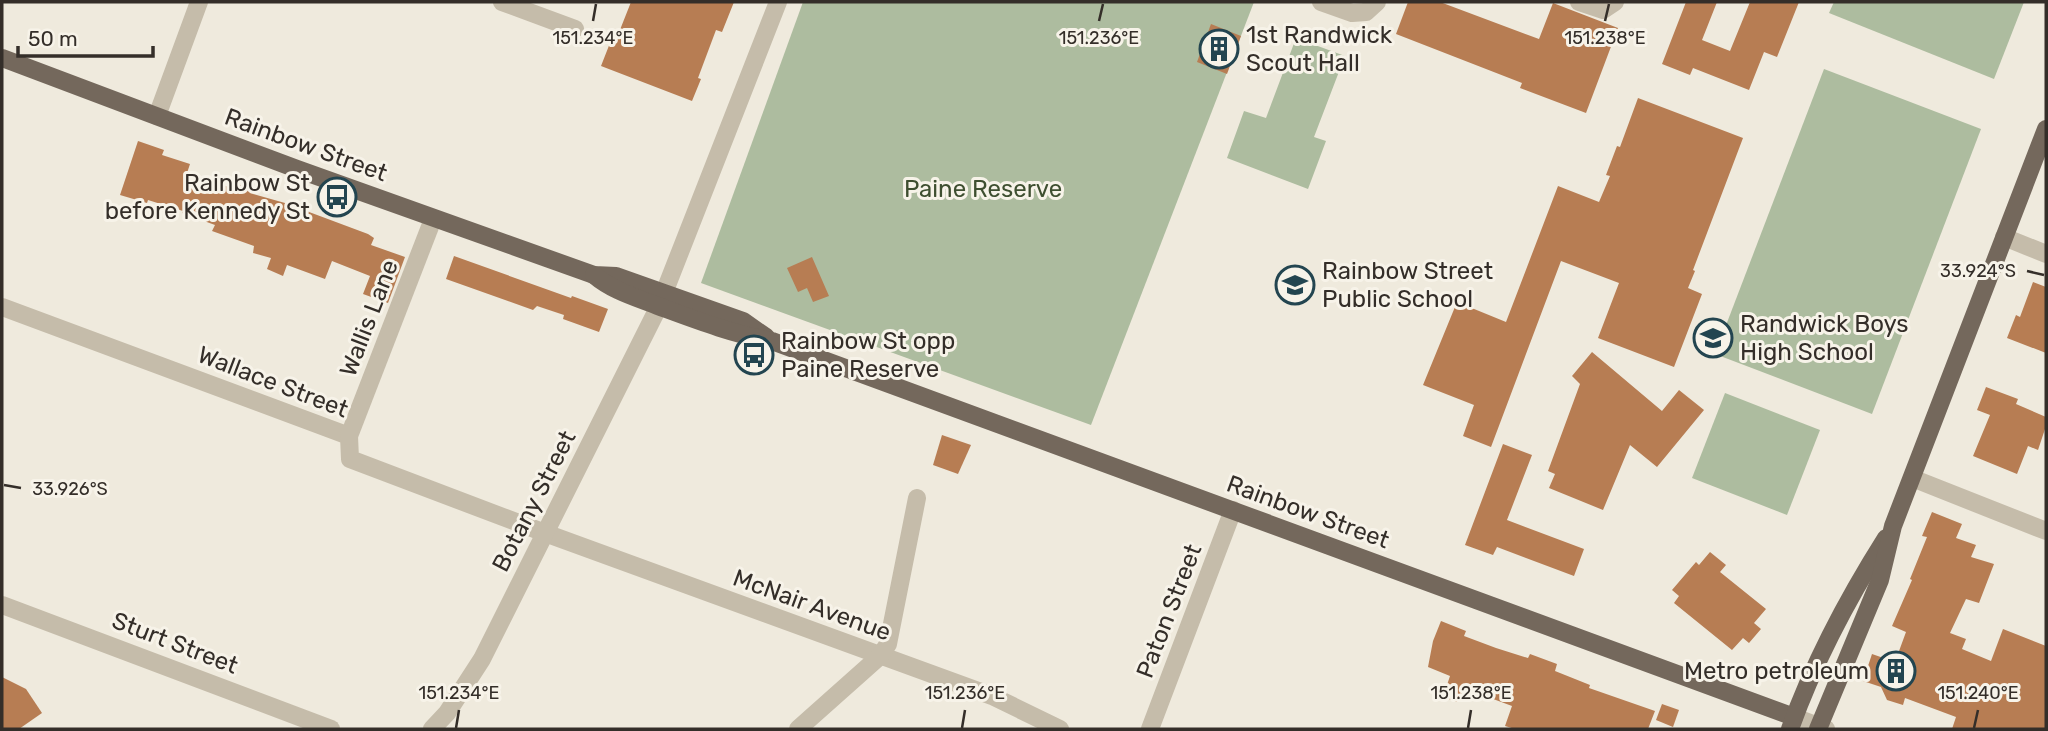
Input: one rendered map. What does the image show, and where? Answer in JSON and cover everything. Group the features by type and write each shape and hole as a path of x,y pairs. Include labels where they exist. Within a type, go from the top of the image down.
{"main road":[{"name":"Rainbow Street","path":"2,58 433,219 594,275 616,276 738,335 772,341 1233,510 1792,723"},
{"path":"1821,728 1880,580 1894,526 2046,129"},
{"path":"1792,723 1811,673 1864,573 1894,526"}],"street":[{"path":"157,116 199,2"},
{"path":"502,2 575,29"},
{"name":"Botany Street","path":"432,729 445,721 482,659 661,300 778,2"},
{"path":"1321,2 1352,13 1372,7"},
{"path":"1579,2 1603,10 1615,2"},
{"name":"Wallis Lane","path":"349,436 433,219"},
{"path":"2004,237 2046,254"},
{"name":"Wallace Street","path":"2,307 349,436 350,459 545,533"},
{"path":"1912,478 2046,531"},
{"path":"798,729 880,656 888,644 917,498"},
{"name":"Paton Street","path":"1150,729 1233,510"},
{"name":"McNair Avenue","path":"545,533 992,696 1060,729"},
{"name":"Sturt Street","path":"2,605 331,729"},
{"name":"Rainbow Street","path":"1792,723 1821,728"}],"green space":[{"name":"Paine Reserve","path":"803,2 1254,2 1091,425 701,283"},
{"path":"1834,2 2024,2 1994,79 1829,13"},
{"path":"1296,38 1345,56 1314,137 1326,141 1308,189 1227,158 1244,111 1266,118"},
{"path":"1824,69 1981,129 1872,414 1715,354"},
{"path":"1725,393 1820,430 1787,515 1692,478"}],"building":[{"path":"631,2 734,2 722,32 716,30 692,101 601,66 610,43 614,45"},
{"path":"1408,2 1440,2 1539,39 1553,3 1618,28 1586,113 1520,88 1522,83 1396,34"},
{"path":"1686,2 1717,2 1702,40 1730,51 1750,2 1799,2 1777,57 1764,52 1749,90 1693,68 1690,75 1662,64"},
{"name":"1st Randwick Scout Hall","path":"1211,24 1241,36 1227,74 1197,62"},
{"path":"1638,98 1743,138 1693,270 1695,271 1688,288 1702,294 1674,367 1598,338 1619,283 1561,261 1491,447 1463,436 1474,405 1423,385 1457,302 1506,322 1558,186 1599,202 1610,176 1606,175 1617,146 1620,147"},
{"path":"138,141 164,150 162,155 190,164 187,173 229,187 231,182 255,191 253,194 368,234 374,238 371,245 405,257 388,303 363,294 370,276 332,261 325,279 287,265 283,276 267,269 271,258 253,253 254,246 212,231 215,225 182,213 183,211 120,195"},
{"path":"454,256 608,309 599,332 563,319 564,315 537,306 533,310 446,279"},
{"path":"812,257 829,296 813,302 807,288 798,292 787,268"},
{"path":"2033,282 2046,287 2046,353 2007,338 2016,315 2020,317"},
{"path":"1592,352 1662,411 1679,390 1704,410 1657,467 1630,445 1603,510 1549,488 1555,474 1548,471 1580,384 1572,376"},
{"path":"1986,387 2018,399 2016,404 2046,417 2046,426 2038,450 2028,446 2017,474 1973,456 1990,415 1977,410"},
{"path":"942,435 971,445 958,474 933,465"},
{"path":"1503,444 1532,455 1507,520 1584,549 1574,576 1497,547 1493,555 1465,545"},
{"path":"1932,512 1962,524 1956,538 1976,545 1971,557 1994,564 1979,603 1966,599 1950,633 1966,639 1962,649 1991,661 2003,629 2046,646 2046,729 1952,729 1956,717 1905,698 1903,705 1887,700 1881,687 1863,681 1872,654 1895,662 1906,632 1892,626 1912,580 1910,579 1927,537 1922,536"},
{"path":"1710,552 1726,565 1720,572 1766,609 1754,623 1761,629 1749,643 1743,638 1732,650 1674,603 1679,596 1672,590 1696,562 1699,565"},
{"path":"1441,621 1466,631 1464,636 1496,648 1528,658 1530,654 1557,664 1555,671 1590,685 1589,688 1655,711 1648,729 1515,729 1505,726 1512,706 1477,693 1474,698 1460,693 1457,702 1443,697 1450,676 1428,667 1433,641"},
{"path":"2,677 26,689 42,713 19,729 2,729"},
{"path":"1662,704 1679,710 1673,727 1656,720"}],"place":[{"name":"1st Randwick Scout Hall","path":"1219,49"},
{"name":"Rainbow St before Kennedy St","path":"337,197"},
{"name":"Rainbow Street Public School","path":"1295,285"},
{"name":"Randwick Boys High School","path":"1713,338"},
{"name":"Rainbow St opp Paine Reserve","path":"754,355"},
{"name":"Metro petroleum","path":"1896,671"}]}
